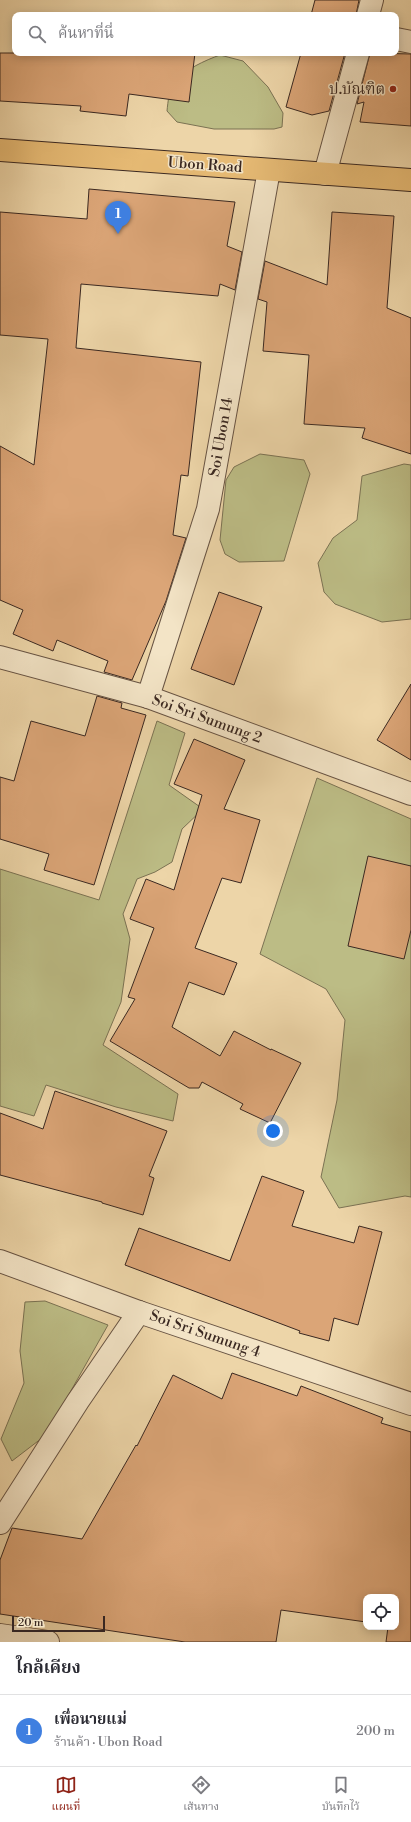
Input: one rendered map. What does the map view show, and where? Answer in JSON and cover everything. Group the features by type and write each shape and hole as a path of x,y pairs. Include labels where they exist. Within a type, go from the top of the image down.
{"main road":[{"name":"Ubon Road","path":"0,150 411,180"}],"street":[{"path":"369,12 372,0"},
{"path":"399,40 411,42"},
{"path":"325,174 357,56"},
{"name":"Soi Ubon 14","path":"148,697 208,509 269,170"},
{"name":"Soi Sri Sumung 2","path":"0,657 148,697 411,794"},
{"name":"Soi Sri Sumung 4","path":"0,1261 139,1312 411,1404"},
{"path":"0,1523 78,1401 139,1312"},
{"path":"0,1635 48,1642"}],"green space":[{"path":"218,56 224,56 243,61 268,87 283,113 282,127 274,129 214,129 177,122 167,111 168,100 174,83 183,74"},
{"path":"260,454 304,460 310,474 284,561 239,562 225,554 220,540 226,480 234,467"},
{"path":"404,464 411,465 411,619 382,622 335,604 324,592 318,563 333,538 357,520 362,476"},
{"path":"157,721 185,733 169,785 203,809 182,829 172,862 155,872 137,879 123,914 130,939 121,1002 103,1045 178,1094 173,1121 116,1107 46,1085 34,1116 0,1106 0,869 99,900"},
{"path":"317,778 411,819 411,1197 405,1196 339,1208 321,1177 337,1100 345,1020 326,989 260,954"},
{"path":"45,1301 108,1325 46,1435 12,1461 1,1439 24,1383 20,1351 25,1302"}],"building":[{"path":"315,0 359,0 357,12 312,12"},
{"path":"0,53 12,53 12,56 195,56 189,102 129,94 126,116 80,111 81,106 0,101"},
{"path":"399,54 411,54 411,126 360,122 364,102 357,104 369,56 399,56"},
{"path":"300,56 344,56 329,111 312,115 286,107"},
{"path":"89,189 235,202 227,246 242,252 235,290 220,284 218,296 81,284 76,348 201,362 188,476 181,475 173,535 186,538 166,601 132,680 104,672 108,661 57,640 53,651 13,634 23,610 0,600 0,446 34,465 48,339 0,335 0,212 87,219"},
{"path":"332,212 394,216 387,308 411,318 411,454 362,438 365,428 304,424 309,355 263,351 267,302 258,299 265,261 327,285"},
{"path":"219,592 262,607 234,685 191,669"},
{"path":"411,684 411,760 377,740"},
{"path":"97,696 122,703 121,708 146,715 94,885 44,870 49,854 0,839 0,777 14,781 31,721 85,736"},
{"path":"194,739 245,760 224,809 260,820 241,883 222,878 195,948 237,963 224,995 189,982 172,1027 220,1056 234,1031 301,1063 270,1123 240,1109 243,1104 202,1082 199,1088 189,1088 110,1041 135,999 128,997 154,928 130,919 146,879 174,890 202,795 174,784"},
{"path":"368,856 411,866 411,930 404,959 348,946"},
{"path":"55,1091 167,1131 149,1176 154,1178 143,1215 102,1202 0,1175 0,1113 43,1129"},
{"path":"262,1176 304,1191 292,1226 354,1243 359,1226 382,1232 358,1325 334,1318 329,1341 299,1333 300,1331 125,1265 139,1228 230,1261"},
{"path":"232,1373 297,1396 301,1386 383,1418 381,1423 411,1432 411,1642 386,1642 388,1630 399,1630 399,1594 363,1594 363,1622 281,1610 276,1642 185,1642 0,1614 0,1560 12,1528 82,1539 136,1445 137,1446 173,1375 222,1399"}],"place":[{"name":"ป.บัณฑิต","path":"393,89"},
{"name":"เพื่อนายแม่","path":"118,234"}]}
